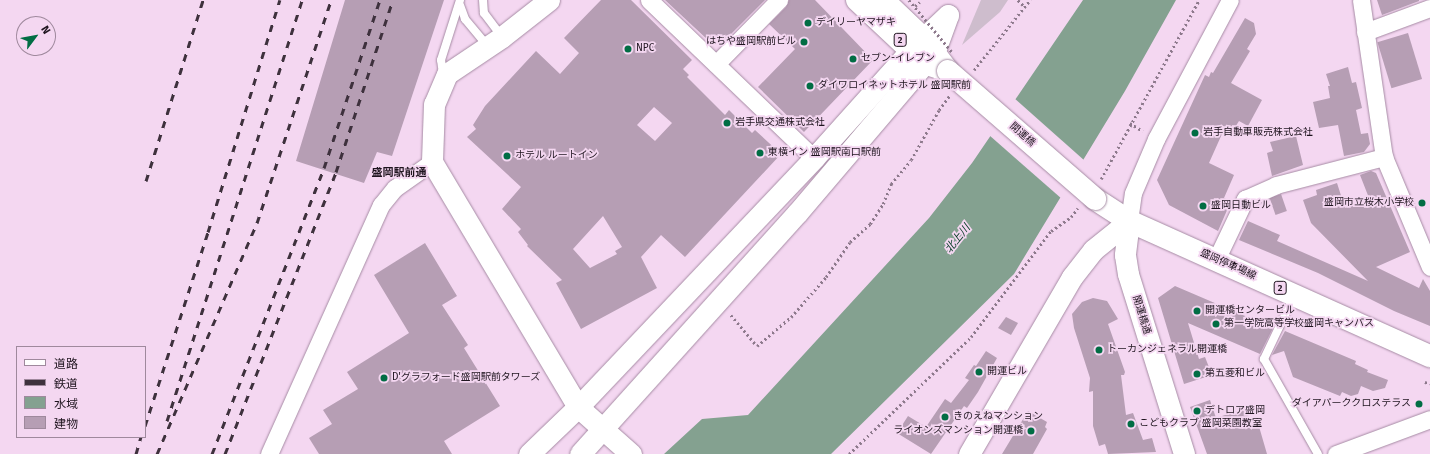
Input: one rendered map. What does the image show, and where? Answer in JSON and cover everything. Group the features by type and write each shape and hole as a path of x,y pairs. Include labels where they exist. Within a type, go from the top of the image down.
{"main road":[{"name":"2","path":"857,0 932,54"},
{"name":"2","path":"883,0 932,54"},
{"name":"開運橋","path":"932,54 1092,196"},
{"name":"盛岡停車場線","path":"1092,196 1129,221 1430,356"}],"street":[{"path":"549,0 495,41 447,74 434,104 432,162 578,407 627,451"},
{"path":"649,0 814,158"},
{"path":"716,64 779,0"},
{"path":"969,454 1072,277 1093,250 1129,221 1133,193 1156,139 1230,0"},
{"path":"1361,0 1384,157 1430,267"},
{"path":"580,454 604,430 797,213 932,54 952,8"},
{"path":"1365,32 1430,8"},
{"path":"529,454 578,407 814,158 932,54"},
{"path":"1216,260 1245,199 1276,185 1384,157"},
{"path":"269,454 381,206 395,188 432,162"},
{"name":"開運橋通","path":"1129,221 1125,255 1128,274 1184,454"},
{"path":"1336,454 1430,419"}],"lane":[{"path":"483,0 484,13 495,41"},
{"path":"460,2 465,19 495,41"},
{"path":"444,81 441,60 460,2"},
{"path":"1294,295 1264,358 1318,454"}],"path":[{"path":"909,0 932,54"},
{"path":"1018,0 1025,7"},
{"path":"984,56 1030,0"},
{"path":"849,454 971,337 1051,231 1072,217 1092,196 1199,0"},
{"path":"731,315 757,346 791,317 826,277 850,242 870,224 883,204 892,184 911,160 941,106"},
{"path":"1425,382 1430,384"}],"shaded area":[{"path":"981,0 1008,0 1000,12 962,45"}],"water":[{"name":"北上川","path":"1083,0 1176,0 1125,91 1014,274 831,454 664,454 702,419 748,415 929,218 972,163"}],"pier":[{"path":"1014,98 1085,161 1062,199 989,135"}],"building":[{"path":"345,0 444,0 392,156 377,152 364,183 296,161"},
{"path":"601,0 631,0 692,60 683,69 689,75 687,77 725,115 729,110 752,133 755,130 781,154 685,257 661,235 641,257 657,288 581,329 556,283 562,280 527,246 528,245 518,232 521,229 502,209 521,187 467,137 476,129 473,125 485,106 536,51 560,74 579,53 564,38","holes":["654,107 672,123 655,141 637,125","603,216 622,247 615,251 617,254 590,268 573,249"]},
{"path":"665,0 765,0 722,43 714,36 709,41"},
{"path":"789,0 815,0 873,60 804,132 758,87 795,49 769,24 786,7"},
{"path":"1377,0 1419,0 1419,1 1382,15"},
{"path":"1245,18 1254,23 1256,34 1247,49 1250,51 1231,83 1262,100 1248,126 1239,121 1234,129 1226,125 1209,163 1234,175 1224,198 1231,201 1218,231 1169,205 1157,180 1205,75 1209,77 1211,72 1213,73"},
{"path":"1408,33 1422,79 1391,88 1377,42"},
{"path":"1348,67 1352,83 1356,82 1362,108 1356,110 1361,134 1368,133 1370,144 1364,152 1344,156 1338,125 1319,128 1313,102 1330,98 1328,86 1330,86 1326,74"},
{"path":"1296,136 1303,165 1272,176 1267,153 1273,151 1270,142"},
{"path":"1371,171 1376,173 1410,252 1376,267 1419,288 1423,279 1430,291 1430,326 1394,311 1318,273 1239,240 1248,221 1280,235 1277,241 1368,281 1311,223 1303,200 1317,195 1316,190 1337,183 1345,208 1369,198 1360,175"},
{"path":"1281,194 1287,211 1276,215 1270,198"},
{"path":"425,243 457,296 442,305 468,345 464,348 500,406 444,441 452,454 319,454 309,438 332,424 323,410 358,389 347,372 409,333 374,275"},
{"name":"開運橋センタービル","path":"1175,286 1273,328 1260,354 1188,323 1199,359 1205,357 1212,375 1184,384 1158,298"},
{"name":"トーカンジェネラル開運橋","path":"1093,298 1107,301 1118,319 1108,324 1125,372 1124,375 1121,375 1126,415 1133,413 1143,440 1152,438 1156,452 1108,454 1105,444 1099,446 1093,426 1093,391 1089,392 1090,378 1074,328 1072,314 1082,302"},
{"path":"1006,317 1018,323 1011,335 998,328"},
{"path":"1285,331 1356,361 1355,364 1368,370 1367,372 1388,380 1385,388 1373,391 1361,386 1358,394 1351,396 1342,392 1340,396 1293,377 1284,351 1272,355"},
{"path":"986,351 997,358 978,392 967,408 964,406 931,454 897,433 908,416 926,427 945,399 951,403 969,380 965,378 974,365 976,366"},
{"path":"1210,400 1216,418 1246,408 1251,425 1258,423 1267,454 1207,454 1190,407"},
{"name":"ライオンズマンション開運橋","path":"1028,411 1047,422 1045,427 1047,429 1033,454 1002,454"}],"railway":[{"path":"146,181 203,0"},
{"path":"146,423 208,232 280,0"},
{"path":"167,421 302,0"},
{"path":"157,454 257,223 331,0"},
{"path":"212,454 324,168 380,0"},
{"path":"225,454 336,172 393,0"},
{"path":"136,454 141,438"}],"place":[{"name":"デイリーヤマザキ","path":"808,23"},
{"name":"はちや盛岡駅前ビル","path":"804,42"},
{"name":"NPC","path":"628,49"},
{"name":"セブン-イレブン","path":"853,59"},
{"name":"ダイワロイネットホテル 盛岡駅前","path":"810,86"},
{"name":"岩手県交通株式会社","path":"727,123"},
{"name":"岩手自動車販売株式会社","path":"1195,133"},
{"name":"東横イン 盛岡駅南口駅前","path":"760,153"},
{"name":"ホテル ルートイン","path":"507,156"},
{"name":"盛岡市立桜木小学校","path":"1422,203"},
{"name":"盛岡日動ビル","path":"1203,206"},
{"name":"開運橋センタービル","path":"1197,311"},
{"name":"第一学院高等学校盛岡キャンパス","path":"1216,324"},
{"name":"トーカンジェネラル開運橋","path":"1099,350"},
{"name":"開運ビル","path":"979,372"},
{"name":"第五菱和ビル","path":"1197,374"},
{"name":"D'グラフォード盛岡駅前タワーズ","path":"384,378"},
{"name":"ダイアパーククロステラス","path":"1419,404"},
{"name":"デトロア盛岡","path":"1197,411"},
{"name":"きのえねマンション","path":"945,417"},
{"name":"こどもクラブ 盛岡菜園教室","path":"1131,424"},
{"name":"ライオンズマンション開運橋","path":"1031,431"}],"district":[{"name":"盛岡駅前通","path":"399,173"}]}
